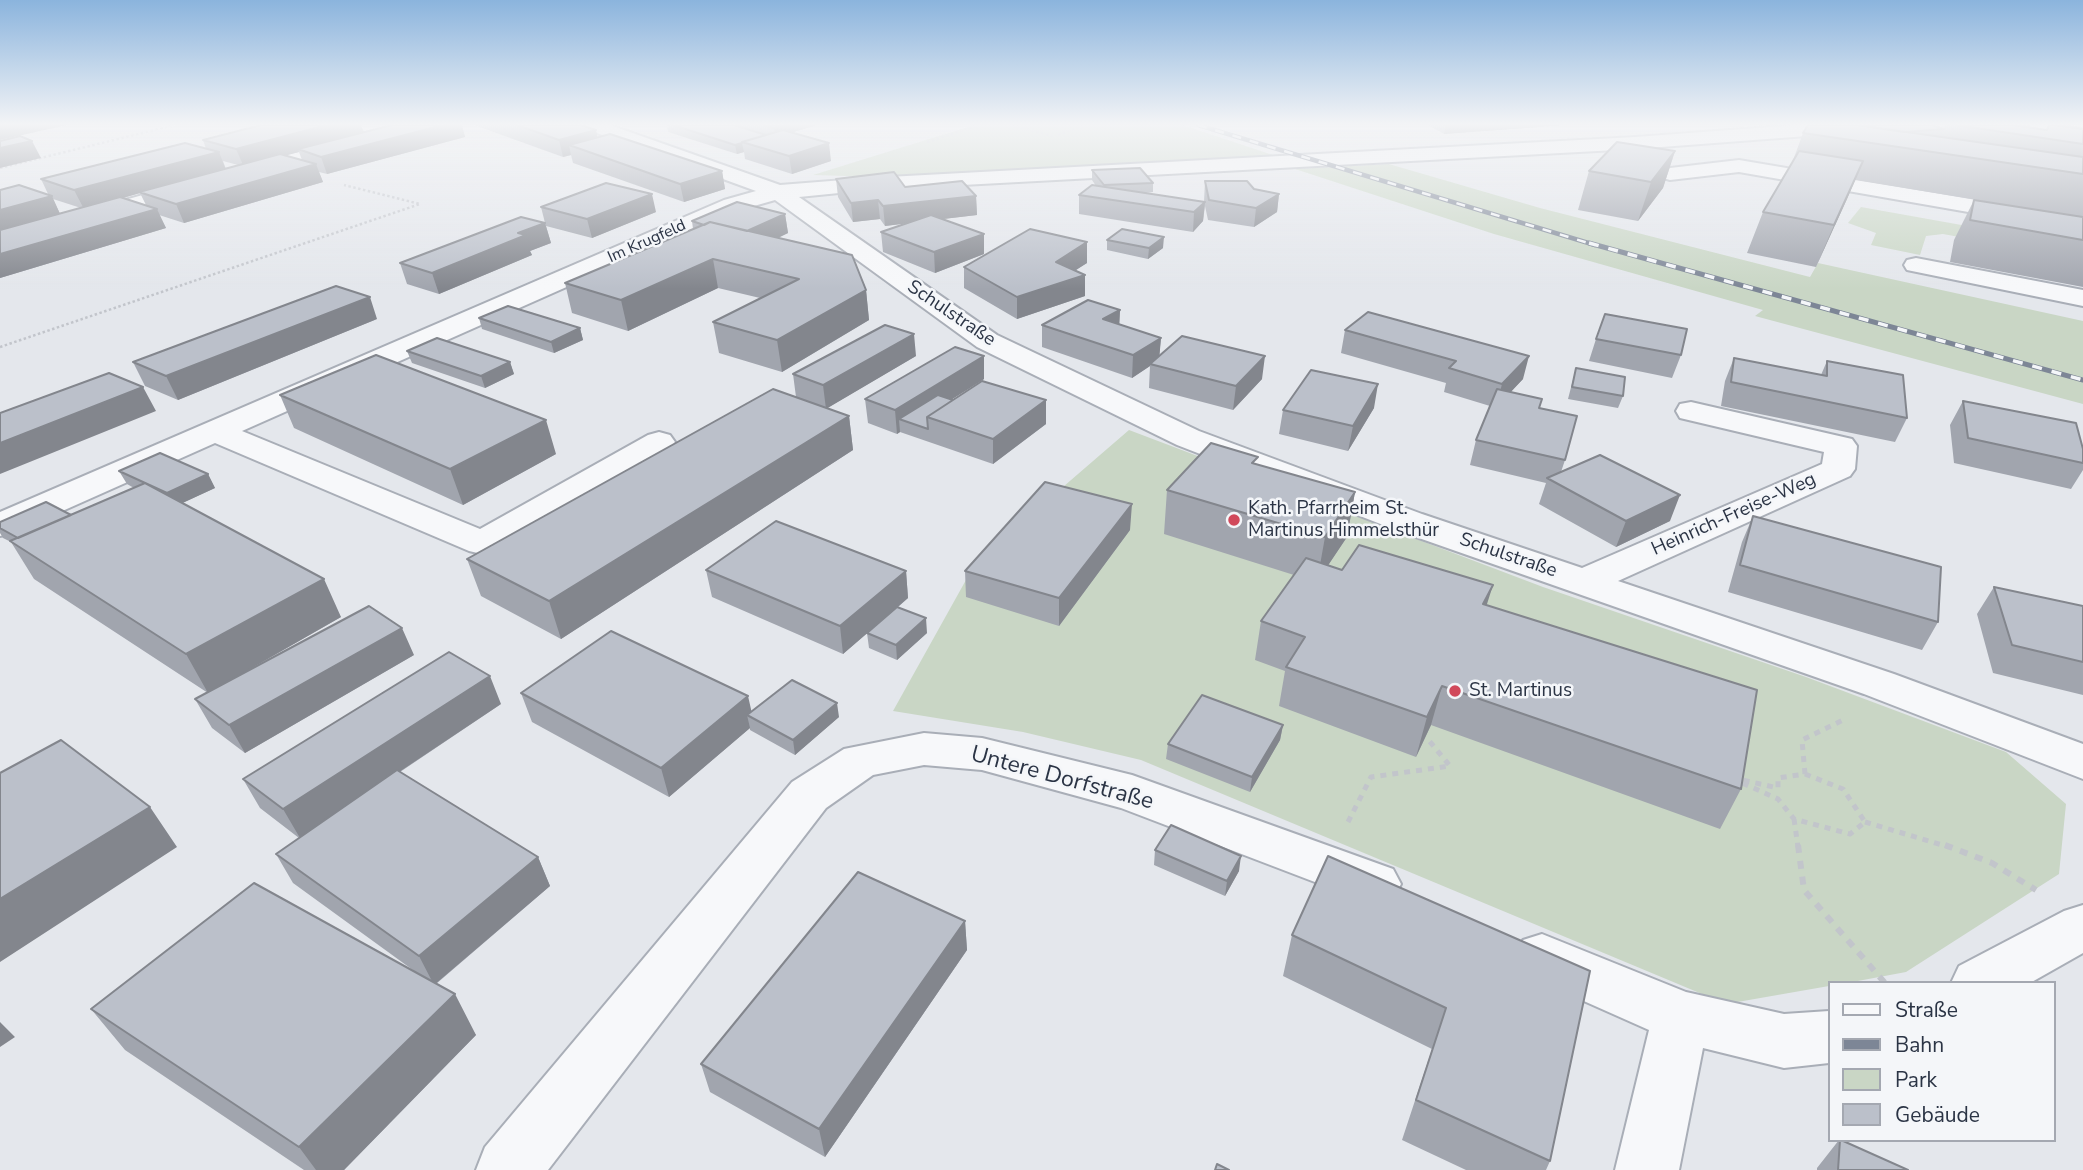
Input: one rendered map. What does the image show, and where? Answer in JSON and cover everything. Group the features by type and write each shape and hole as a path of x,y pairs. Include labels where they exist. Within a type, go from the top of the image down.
{"street":[{"path":"0,242 220,180"},
{"path":"744,180 778,192"},
{"name":"Im Krugfeld","path":"0,525 732,205 778,192 951,180"},
{"path":"1818,180 2083,225"},
{"name":"Schulstraße","path":"778,192 987,341 1182,446 1879,684 2083,762"},
{"path":"1916,265 2083,298"},
{"path":"956,357 987,341"},
{"name":"Heinrich-Freise-Weg","path":"1583,582 1838,469 1841,446 1691,411"},
{"path":"215,431 482,542 659,442"},
{"name":"Untere Dorfstraße","path":"508,1170 809,795 860,761 924,749 982,754 1132,793 1327,864 1416,902"},
{"path":"1983,981 2083,927"},
{"path":"1504,940 1681,1017 1784,1041 1828,1037"},
{"path":"1647,1170 1681,1017"}],"path":[{"path":"0,347 420,204 322,180"},
{"path":"1805,774 1802,740 1866,709 1879,684"},
{"path":"1327,864 1371,777 1450,766 1426,737"},
{"path":"1883,981 1804,890 1794,819 1778,799 1729,777 1777,788 1778,778 1805,774 1843,789 1865,822 1992,863 2038,891"},
{"path":"1794,819 1850,834 1865,822"}],"green space":[{"path":"1327,180 1443,180 1540,208 1810,277 1818,263 2083,321 2083,404 1755,316 1763,310 1494,234"},
{"path":"1861,207 1995,231 1992,243 1943,234 1926,236 1920,255 1871,245 1876,233 1848,223"},
{"path":"1129,430 1543,587 1806,677 2006,752 2066,804 2059,874 1906,972 1858,981 1828,981 1828,986 1726,1004 1141,760 1023,732 893,711 976,562"}],"building":[{"path":"43,180 114,180 74,190"},
{"path":"185,180 261,180 176,204 139,192"},
{"path":"667,180 694,180 680,184"},
{"path":"836,180 900,180 905,187 962,181 976,196 883,206 878,200 851,203"},
{"path":"1100,180 1150,180 1153,183 1104,185"},
{"path":"1782,180 1855,180 1834,225 1763,212"},
{"path":"1205,181 1247,181 1254,189 1279,194 1256,208 1209,200"},
{"path":"606,183 652,194 587,219 541,207"},
{"path":"19,185 52,196 0,210 0,190"},
{"path":"1092,185 1205,202 1194,212 1079,195"},
{"path":"120,197 157,209 0,254 0,230"},
{"path":"1974,200 2083,217 2083,240 1970,220"},
{"path":"737,202 785,214 747,231 710,222 704,225 692,221"},
{"path":"931,215 984,234 934,252 881,232"},
{"path":"521,217 545,223 518,233 526,235 432,273 400,263"},
{"path":"710,222 852,255 866,290 777,340 713,322 799,279 713,259 621,300 565,283"},
{"path":"1030,229 1087,242 1056,262 1085,275 1017,297 964,267"},
{"path":"1122,229 1164,237 1149,248 1107,240"},
{"path":"336,286 370,297 166,376 133,362"},
{"path":"1088,300 1120,310 1103,319 1161,338 1133,355 1042,325"},
{"path":"508,306 580,328 551,342 479,318"},
{"path":"1368,312 1529,356 1502,384 1449,368 1456,361 1345,330"},
{"path":"1605,314 1687,329 1681,355 1596,339"},
{"path":"885,325 914,334 823,385 793,374"},
{"path":"1182,336 1265,356 1236,386 1150,364"},
{"path":"437,338 510,362 481,376 407,351"},
{"path":"955,347 984,356 895,410 865,399"},
{"path":"376,355 546,420 450,469 280,395"},
{"path":"1734,358 1827,376 1827,361 1903,375 1907,418 1731,382"},
{"path":"1576,368 1625,377 1623,396 1572,387"},
{"path":"1311,370 1378,384 1353,426 1283,410"},
{"path":"109,373 143,387 0,443 0,413"},
{"path":"982,381 1046,400 993,439 927,417"},
{"path":"773,389 849,416 549,601 467,559"},
{"path":"1497,389 1542,399 1539,408 1577,416 1565,460 1476,440"},
{"path":"938,395 953,400 927,417 928,429 899,419"},
{"path":"1963,401 2076,423 2083,449 2083,463 1968,438"},
{"path":"1211,443 1258,457 1252,463 1355,492 1325,537 1167,490"},
{"path":"160,453 208,474 167,493 119,471"},
{"path":"1600,455 1680,495 1626,521 1547,478"},
{"path":"1045,482 1132,504 1059,598 965,571"},
{"path":"145,483 324,579 186,654 10,541"},
{"path":"46,502 71,515 18,538 0,528 0,522"},
{"path":"1753,516 1941,567 1938,622 1740,565"},
{"path":"776,521 906,571 840,626 706,570"},
{"name":"St. Martinus","path":"1359,545 1493,585 1483,604 1757,690 1741,789 1442,686 1427,717 1286,667 1305,637 1261,621 1306,558 1342,570"},
{"path":"1994,587 2083,606 2083,662 2012,645"},
{"path":"369,606 402,628 229,725 195,699"},
{"path":"897,607 926,618 896,645 867,633"},
{"path":"611,631 748,696 661,768 521,693"},
{"path":"449,652 490,676 283,809 243,779"},
{"path":"792,680 837,703 793,740 747,715"},
{"path":"1202,695 1283,725 1252,777 1168,744"},
{"path":"61,740 150,807 0,899 0,773"},
{"path":"397,770 538,857 419,956 276,854"},
{"path":"1171,825 1241,856 1227,881 1155,850"},
{"path":"1328,856 1590,971 1550,1161 1416,1100 1446,1008 1292,935"},
{"path":"858,872 965,921 819,1129 701,1064"},
{"path":"254,883 455,994 299,1147 91,1009"},
{"path":"1840,1142 1845,1142 1908,1170 1838,1170"},
{"path":"1217,1164 1229,1170 1215,1170"}],"railway":[{"path":"1379,180 1595,245"},
{"path":"1589,243 2083,380"}],"place":[{"name":"Kath. Pfarrheim St. Martinus Himmelsthür","path":"1234,520"},
{"name":"St. Martinus","path":"1455,691"}]}
